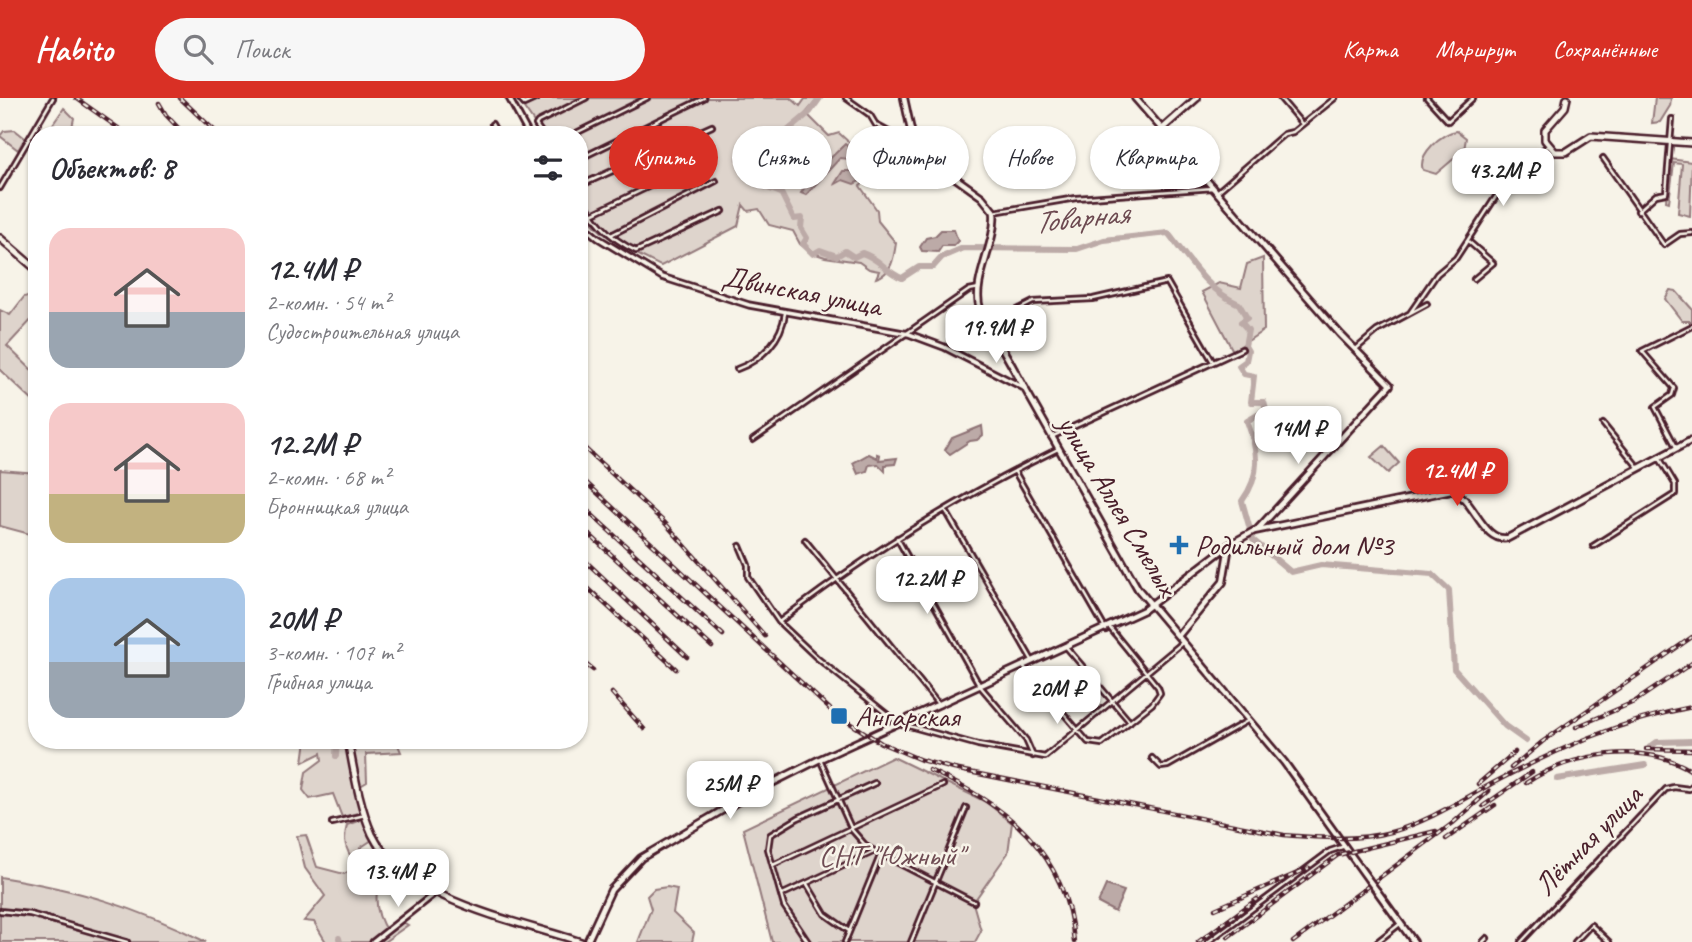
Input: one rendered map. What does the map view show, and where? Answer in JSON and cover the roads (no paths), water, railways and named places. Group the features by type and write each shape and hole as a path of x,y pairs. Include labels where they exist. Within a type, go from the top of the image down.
{"main road":[{"path":"904,98 908,126"},
{"path":"1135,98 1159,126"},
{"path":"1165,126 1197,98"},
{"path":"1567,98 1565,107 1545,130 1548,146 1555,152 1563,153 1591,136 1692,143"},
{"path":"969,188 982,197 995,212"},
{"path":"1215,190 1390,385 1255,531"},
{"name":"улица Аллея Смелых","path":"995,212 977,302 1132,581 1249,720 1414,942"},
{"path":"0,238 28,262"},
{"path":"587,942 611,890 641,858 752,793 820,759 979,684 1108,629 1150,604 1246,535 1271,527 1451,490 1462,495 1491,533 1499,538 1508,538 1692,440"},
{"path":"1267,517 1271,527"},
{"path":"1178,636 1223,582 1222,554"},
{"path":"350,749 365,815 373,836 390,860 410,879 435,892 581,942"}],"street":[{"path":"37,126 53,98"},
{"path":"509,98 524,126"},
{"path":"519,98 524,104 537,98"},
{"path":"537,126 538,122 586,98"},
{"path":"588,127 647,98"},
{"path":"588,155 704,98"},
{"path":"846,98 870,115 878,126"},
{"path":"1280,98 1302,124"},
{"path":"995,212 1076,198 1215,190 1284,134 1293,132 1335,98"},
{"path":"1427,98 1448,121 1473,98"},
{"path":"1637,211 1656,195 1666,193 1672,118"},
{"path":"0,188 28,140"},
{"path":"1410,313 1437,274 1451,264 1504,186 1548,146"},
{"path":"1603,158 1637,211 1664,246 1680,234 1692,233"},
{"path":"588,182 609,172"},
{"path":"590,215 644,189"},
{"path":"611,235 700,189"},
{"path":"588,211 611,235 636,251 723,211"},
{"name":"Двинская улица","path":"588,230 662,277 708,294 785,313 906,333 944,347 1024,388"},
{"path":"1468,241 1493,263 1474,279"},
{"path":"988,325 1033,302 1093,299 1167,282 1213,362"},
{"path":"753,440 969,290 979,288"},
{"path":"1356,349 1377,331 1427,304"},
{"path":"737,369 749,365 772,344 779,335 785,313"},
{"path":"1674,448 1655,407 1672,394 1674,388 1642,351 1692,326"},
{"path":"1051,437 1242,349"},
{"path":"1603,424 1638,467"},
{"path":"779,622 836,577 897,538 1058,449"},
{"path":"1594,546 1675,494 1675,484 1658,456"},
{"path":"1016,472 1108,629 1146,672 1160,693 1152,704 1102,744 1088,742 1023,667"},
{"path":"946,511 1033,663"},
{"path":"897,538 979,684 1026,740 1033,756"},
{"path":"805,540 939,705"},
{"path":"740,546 748,565 748,577 779,622 817,658 898,723 912,729 1033,756 1045,757 1183,642"},
{"path":"1067,648 1130,722"},
{"path":"1152,758 1161,766 1168,766 1249,720"},
{"path":"820,759 836,800 851,828 873,852 974,902"},
{"path":"808,942 790,918 781,895 768,849 770,835 875,783"},
{"path":"773,864 943,785"},
{"name":"Лётная улица","path":"1521,942 1666,789 1689,789 1692,786"},
{"path":"911,942 966,808"},
{"path":"332,823 365,815"},
{"path":"1208,942 1331,851 1345,846"},
{"path":"781,895 873,852"},
{"path":"845,942 880,856"},
{"path":"807,884 825,914 849,932"},
{"path":"373,942 435,892"},
{"path":"0,911 30,914 127,942"},
{"path":"1377,942 1401,923"},
{"path":"1574,942 1591,925 1609,942"},
{"path":"1483,942 1487,938"}],"waterway":[{"name":"Товарная","path":"820,98 810,112 773,143 751,147 738,159 752,172 757,184 781,193 794,219 802,218 801,228 807,238 803,244 813,254 820,250 837,256 845,251 854,257 862,253 902,278 919,267 933,267 942,257 963,248 1077,249 1104,240 1168,233 1208,283 1239,304 1247,318 1241,322 1248,330 1245,346 1248,351 1246,361 1239,366 1244,374 1254,376 1251,402 1264,402 1266,410 1247,421 1254,442 1256,462 1253,481 1242,501 1253,540 1291,572 1321,565 1432,574 1449,590 1454,669 1505,726 1526,741"},
{"name":"Товарная","path":"1650,747 1657,742 1692,741"},
{"path":"336,749 336,756"},
{"name":"Товарная","path":"1557,779 1645,765"},
{"path":"339,938 340,942"}],"railway":[{"path":"76,98 115,126"},
{"path":"180,98 210,126"},
{"path":"159,103 176,126"},
{"path":"588,451 665,523 765,636"},
{"path":"588,484 833,712 881,743 921,760 954,769 1284,835 1365,837 1417,823 1517,771 1614,728 1692,707"},
{"path":"588,511 723,635"},
{"path":"588,533 712,647"},
{"path":"588,564 687,657"},
{"path":"588,588 676,669"},
{"path":"1511,768 1542,742 1692,637"},
{"path":"1576,727 1634,702 1692,663"},
{"path":"588,666 593,670"},
{"path":"612,693 644,729"},
{"path":"1646,749 1692,750"},
{"path":"1478,784 1515,752"},
{"path":"1526,783 1565,764 1608,754 1652,756 1673,761 1692,771"},
{"path":"929,770 983,799 1027,835 1045,857 1059,882 1069,910 1074,942"},
{"path":"1483,806 1532,772"},
{"path":"1293,942 1453,823 1489,791"},
{"path":"1446,839 1495,805"},
{"path":"1228,937 1338,855 1436,831"},
{"path":"1215,909 1309,868"},
{"path":"1198,942 1257,899"}],"place":[{"name":"Родильный дом №3","path":"1179,545"},
{"name":"Ангарская","path":"839,716"}],"park label":[{"name":"СНТ \"Южный\"","path":"891,855"}]}
